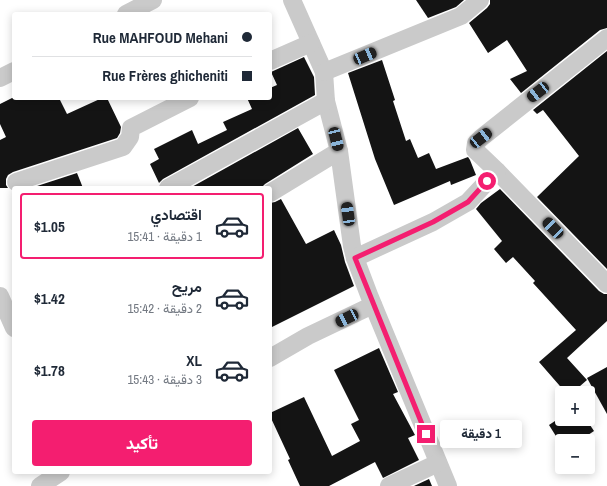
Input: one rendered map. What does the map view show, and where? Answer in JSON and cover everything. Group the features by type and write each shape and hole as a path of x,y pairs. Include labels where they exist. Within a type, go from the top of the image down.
{"street":[{"path":"130,12 153,0"},
{"path":"324,72 461,16 480,0"},
{"path":"295,2 324,72 326,101 339,152 355,258 448,486"},
{"path":"607,38 476,143 476,150 607,284"},
{"path":"272,60 311,42"},
{"path":"0,78 12,72"},
{"path":"16,182 123,147 130,137 131,128 186,100"},
{"path":"172,186 326,101"},
{"path":"272,191 339,152"},
{"path":"355,258 433,222 468,202 497,171"},
{"path":"0,296 12,323"},
{"path":"272,357 308,336 373,305"},
{"path":"389,486 438,463"},
{"path":"40,486 58,474"}],"building":[{"path":"416,0 464,0 456,7 428,18"},
{"path":"490,0 607,0 607,28 600,30 521,93 510,79 527,71 507,40 488,53 469,23 487,8 490,4"},
{"path":"607,51 607,269 537,197 579,156 543,110 537,114 533,110"},
{"path":"304,57 314,77 315,95 163,179 159,183 150,164 159,159 154,149 192,130 198,144 227,130 223,122 252,109 248,100 272,100 272,87 277,85 272,72"},
{"path":"382,60 406,141 410,139 418,158 429,153 436,169 468,157 476,175 451,185 450,181 394,205 375,159 348,73"},
{"path":"12,98 12,100 60,100 67,114 98,100 108,100 121,127 120,133 117,138 13,172 8,175 6,179 6,185 8,188 0,188 0,140 6,137 0,124 0,104"},
{"path":"298,128 313,154 263,186 194,186"},
{"path":"77,173 82,186 37,186"},
{"path":"500,189 599,291 607,294 607,321 567,358 587,380 580,386 560,386 539,362 576,330 533,283 535,281 513,257 506,263 494,249 502,241 476,209 481,203"},
{"path":"281,199 306,244 334,230 341,245 345,262 354,286 272,327 272,203"},
{"path":"379,348 398,392 393,394 415,435 408,438 419,460 383,478 375,462 329,486 300,486 288,460 290,459 272,420 272,412 304,397 332,456 360,441 351,424 359,420 334,370"},
{"path":"607,367 607,414 595,392 595,386 591,386 587,378"},
{"path":"555,421 555,426 591,426 594,431 590,434 555,435 549,425"},
{"path":"429,479 432,486 414,486"}],"route":[{"path":"426,434 355,258 433,222 468,202 487,181"}]}
